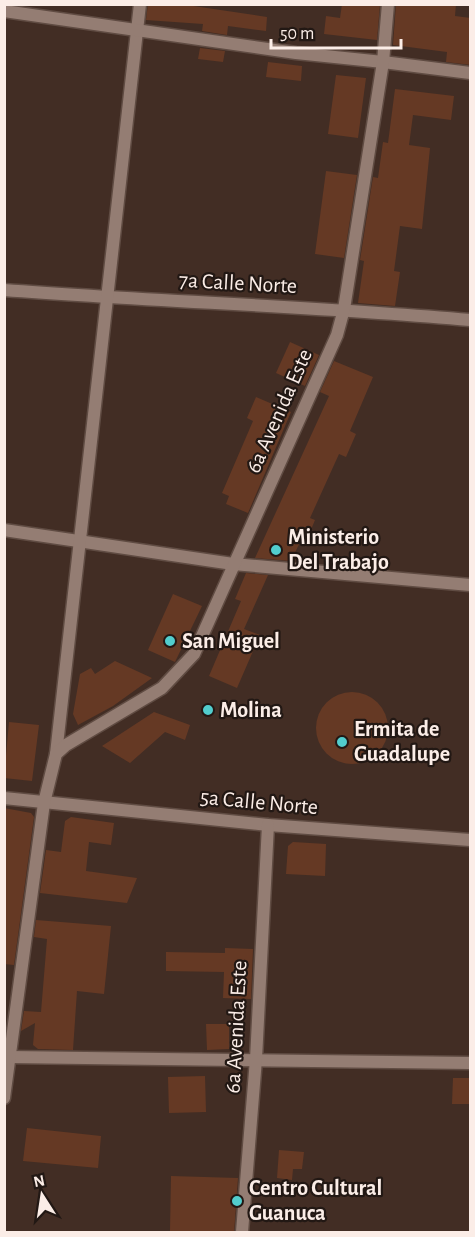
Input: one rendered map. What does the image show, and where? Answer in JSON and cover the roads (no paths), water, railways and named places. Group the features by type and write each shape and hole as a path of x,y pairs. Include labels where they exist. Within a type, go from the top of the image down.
{"street":[{"path":"4,1098 7,1057 44,803 56,754 140,4"},
{"name":"6a Avenida Este","path":"56,754 66,745 162,688 194,654 337,335 344,309 383,62 388,4"},
{"path":"4,11 296,53 471,73"},
{"name":"7a Calle Norte","path":"4,290 107,298 344,309 471,320"},
{"path":"4,530 79,543 233,564 471,585"},
{"name":"5a Calle Norte","path":"4,798 268,825 471,840"},
{"name":"6a Avenida Este","path":"242,1233 256,1059 268,825"},
{"path":"7,1057 471,1063"}],"place":[{"name":"Ministerio Del Trabajo","path":"276,550"},
{"name":"San Miguel","path":"170,641"},
{"name":"Molina","path":"208,710"},
{"name":"Ermita de Guadalupe","path":"342,742"},
{"name":"Centro Cultural Guanuca","path":"237,1201"}]}
